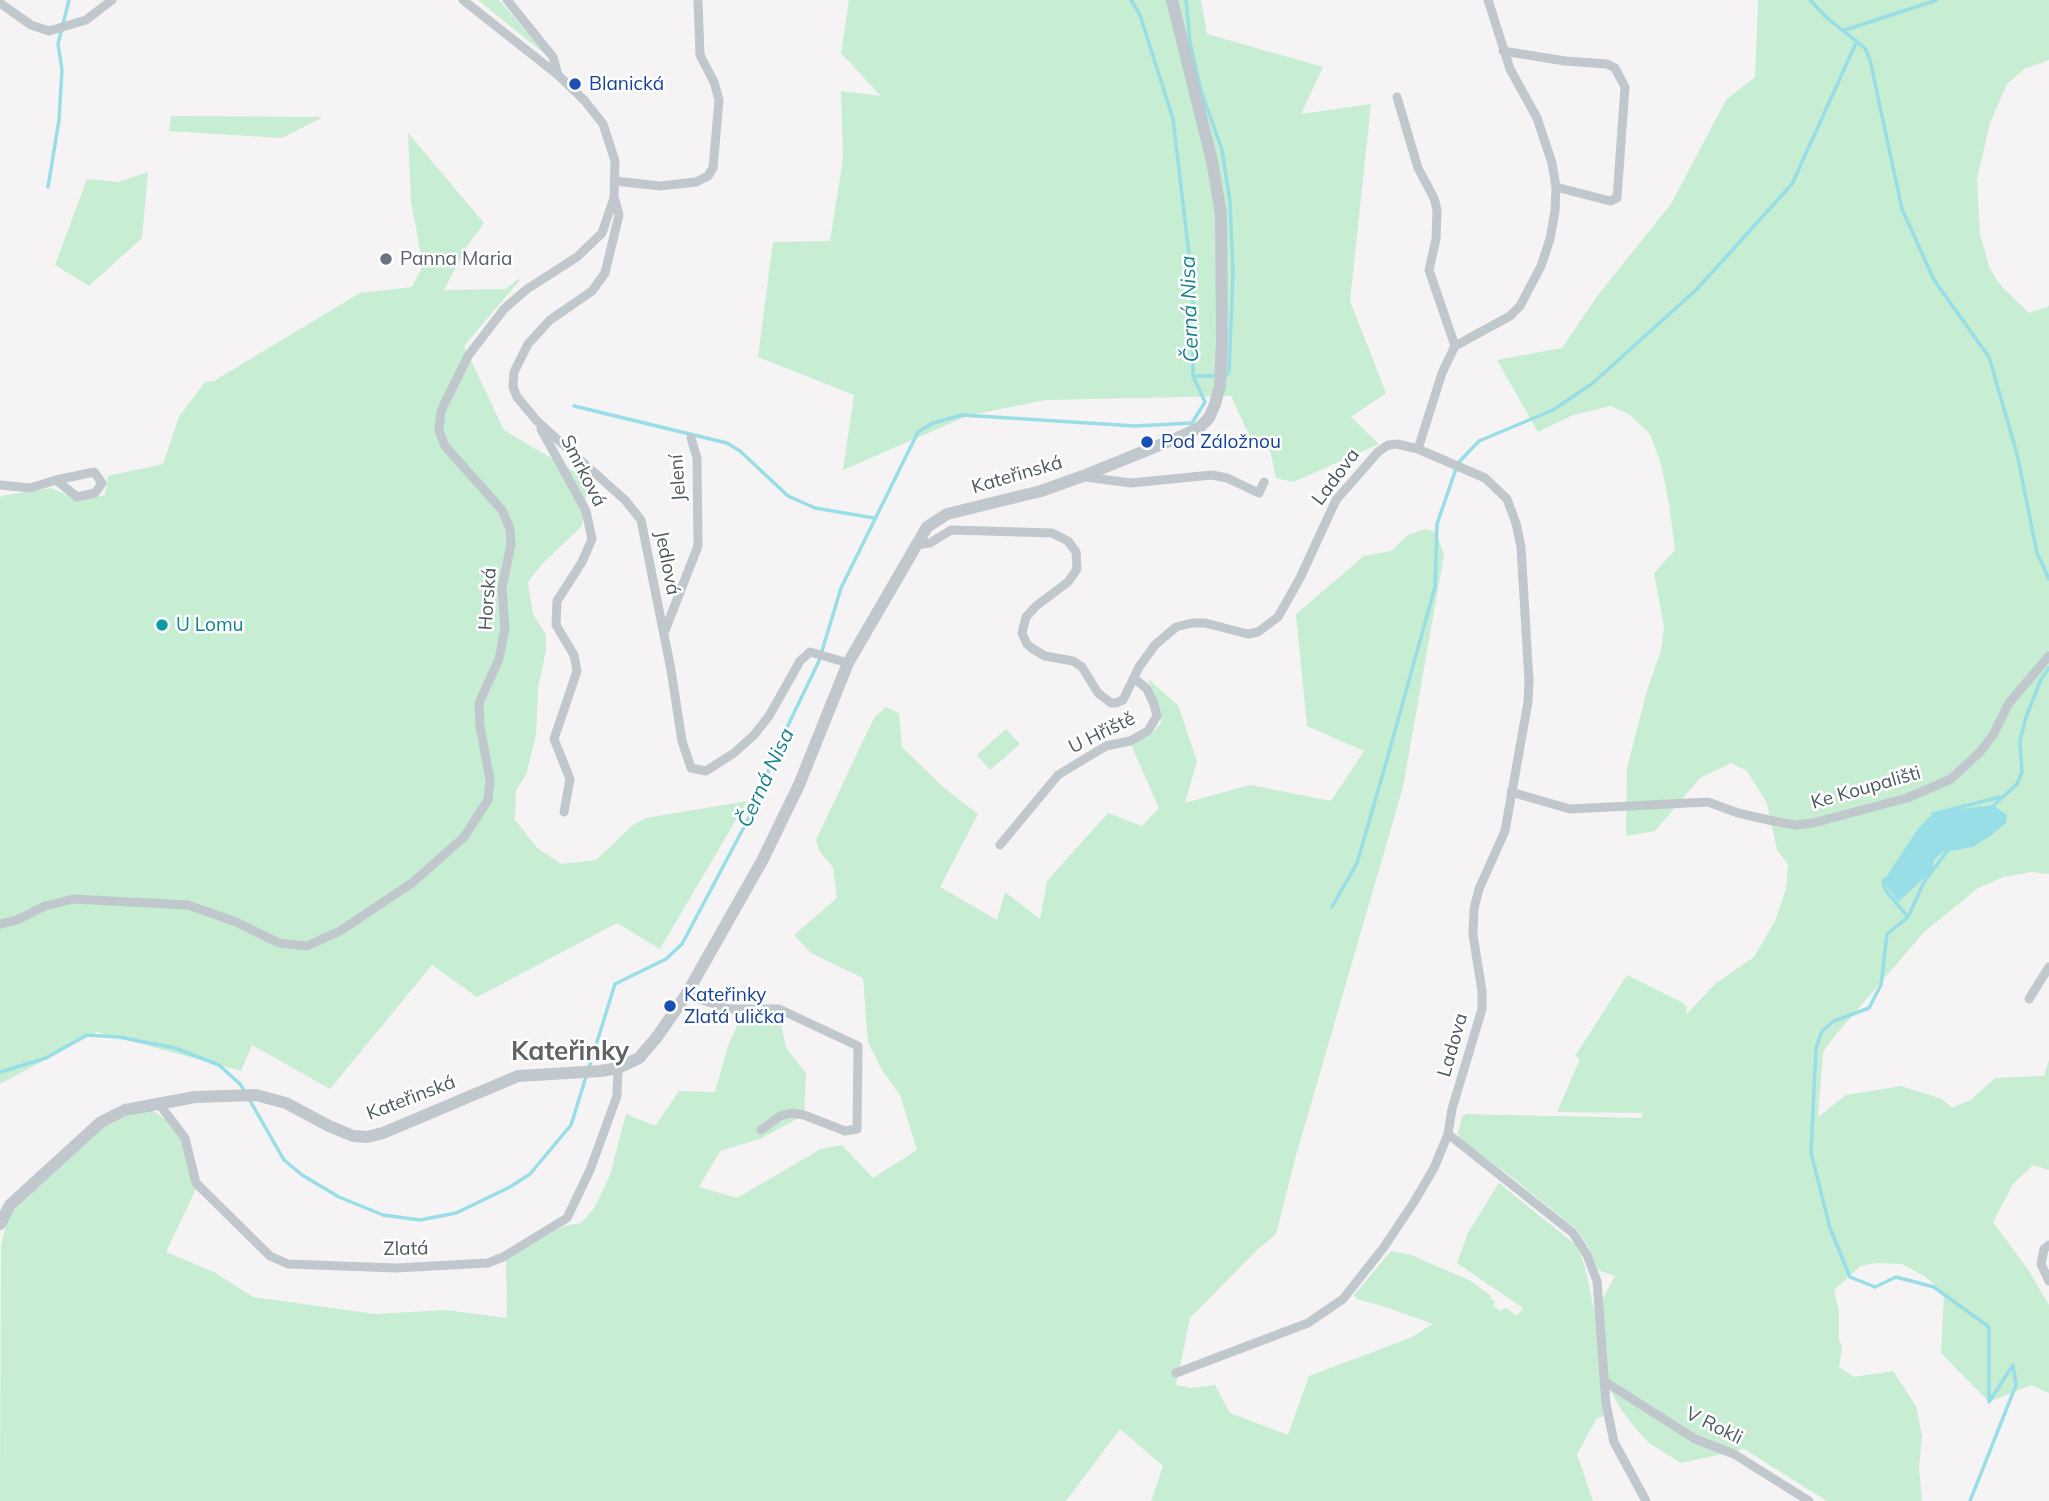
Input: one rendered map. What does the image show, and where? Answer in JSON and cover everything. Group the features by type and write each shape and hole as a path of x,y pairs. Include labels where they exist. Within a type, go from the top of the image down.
{"street":[{"path":"0,3 31,25 50,31 86,20 112,0"},
{"name":"Horská","path":"0,924 17,920 45,906 73,899 188,905 236,922 279,943 307,946 340,931 412,883 464,837 488,800 490,780 480,726 479,703 499,659 505,628 502,588 511,537 502,510 464,470 440,439 440,411 468,356 504,309 527,289 566,266 595,243 606,226 614,198 615,161 603,124 585,101 558,75 463,0"},
{"path":"507,0 553,57 558,75"},
{"path":"615,181 660,186 696,182 708,176 713,168 719,100 714,82 699,55 698,0"},
{"name":"Kateřinská","path":"0,1224 10,1205 101,1122 125,1110 225,1095 257,1095 286,1102 329,1126 354,1136 367,1136 383,1133 518,1076 601,1071 618,1068 639,1058 686,995 773,839 799,785 848,663 928,527 947,514 1041,491 1083,476 1200,427 1209,418 1220,386 1221,214 1212,161 1172,0"},
{"path":"1418,449 1441,373 1455,346 1510,316 1526,298 1550,239 1556,187 1552,163 1537,117 1503,51 1489,0"},
{"path":"1503,51 1566,61 1607,64 1615,68 1625,87 1617,198 1610,201 1556,187"},
{"path":"1397,97 1418,168 1434,198 1437,210 1436,239 1429,270 1455,346"},
{"name":"Jedlová","path":"614,198 619,215 601,280 592,292 550,320 528,344 514,372 513,387 517,397 537,421 636,511 645,534 682,741 691,768 706,771 734,753 754,735 769,716 800,661 810,652 848,663"},
{"name":"Smrková","path":"537,421 586,511 592,539 574,576 557,601 556,625 574,655 577,671 555,739 570,779 564,812"},
{"name":"Jelení","path":"663,635 698,546 696,458 691,438"},
{"name":"Ladova","path":"915,545 930,543 951,530 1052,533 1068,541 1076,552 1077,569 1068,582 1026,617 1022,633 1027,644 1045,656 1073,661 1082,667 1098,693 1111,703 1123,700 1155,645 1176,626 1205,623 1248,634 1258,632 1269,624 1283,608 1300,578 1336,500 1358,473 1388,445 1397,443 1418,449 1485,478 1507,499 1516,523 1521,547 1529,681 1526,715 1505,831 1479,889 1474,909 1473,935 1482,991 1482,1009 1452,1110 1448,1134 1434,1168 1414,1202 1384,1247 1343,1299 1308,1323 1176,1373"},
{"path":"1083,476 1131,484 1212,475 1227,478 1259,494 1264,482"},
{"path":"0,485 30,488 56,480"},
{"name":"Ke Koupališti","path":"1511,792 1570,809 1708,802 1738,813 1795,825 1821,821 1907,798 1951,779 1979,753 1993,735 2009,703 2049,656"},
{"name":"U Hřiště","path":"1000,845 1059,775 1106,747 1130,741 1149,731 1157,716 1154,704 1147,689 1134,678"},
{"path":"2029,999 2049,967"},
{"path":"686,995 730,1009 779,1009 858,1046 857,1129 845,1131 792,1113 780,1116 761,1130"},
{"name":"Zlatá","path":"159,1104 185,1138 196,1183 270,1256 288,1264 396,1268 488,1263 503,1257 567,1218 590,1170 617,1096 618,1068"},
{"path":"1448,1134 1573,1233 1587,1255 1597,1281 1606,1404 1615,1442 1646,1501"},
{"path":"2049,1245 2044,1249 2041,1264 2049,1281"},
{"name":"V Rokli","path":"1604,1381 1695,1439 1734,1454 1809,1501"}],"green space":[{"path":"478,0 499,0 551,59 504,21"},
{"path":"849,0 1201,0 1207,34 1323,67 1301,114 1371,104 1350,301 1386,393 1351,417 1379,444 1293,482 1276,478 1270,450 1249,435 1231,396 1046,400 970,415 843,470 854,395 758,357 773,242 830,241 843,159 841,91 881,96 841,53"},
{"path":"1758,0 2049,0 2049,60 2024,69 2007,84 1990,123 1977,179 1980,234 1990,269 2002,287 2029,313 2049,306 2049,874 2032,872 2003,877 1978,888 1924,932 1823,1052 1818,1117 1846,1095 1901,1086 1942,1099 1952,1108 1971,1100 1995,1078 2044,1076 2049,1060 2049,1170 2033,1165 2013,1184 1993,1222 2029,1271 2049,1305 2049,1393 2031,1385 1989,1402 1941,1353 1944,1294 1926,1277 1902,1264 1876,1263 1861,1266 1834,1290 1842,1347 1839,1367 1854,1377 1893,1371 1916,1406 1922,1435 1919,1468 1922,1501 1827,1501 1744,1449 1681,1463 1649,1443 1636,1429 1620,1408 1602,1375 1604,1416 1597,1418 1577,1454 1593,1501 1151,1501 1163,1466 1120,1429 1066,1501 0,1501 1,1246 6,1224 15,1209 104,1127 151,1109 170,1123 183,1140 196,1189 166,1252 214,1272 253,1297 375,1314 446,1310 507,1318 506,1259 564,1226 581,1223 595,1207 610,1175 626,1114 655,1126 679,1091 715,1092 728,1046 743,1012 779,1015 786,1048 806,1073 804,1115 762,1138 720,1151 699,1187 737,1198 821,1149 842,1145 873,1178 917,1150 900,1095 882,1070 868,1042 863,978 811,953 794,935 837,898 833,867 820,852 816,840 874,718 886,707 899,713 902,747 943,787 978,814 940,887 997,920 1005,892 1040,919 1047,881 1108,813 1142,826 1159,808 1131,745 1151,735 1161,723 1148,679 1178,705 1197,761 1185,803 1250,785 1331,801 1364,751 1307,726 1296,614 1364,556 1391,551 1408,535 1425,529 1436,532 1444,555 1403,787 1295,1159 1276,1234 1190,1318 1176,1385 1191,1388 1215,1385 1230,1413 1288,1435 1309,1376 1410,1338 1433,1324 1357,1299 1354,1295 1391,1251 1411,1255 1471,1281 1491,1296 1495,1301 1493,1306 1501,1311 1506,1308 1517,1316 1523,1308 1457,1263 1468,1233 1499,1183 1577,1246 1585,1267 1595,1314 1615,1276 1598,1270 1588,1246 1576,1229 1460,1139 1458,1132 1462,1117 1466,1114 1641,1118 1643,1113 1557,1112 1580,1059 1575,1056 1627,975 1683,1003 1687,1007 1686,1015 1715,984 1754,957 1775,921 1786,889 1788,864 1777,850 1767,803 1747,771 1731,763 1700,778 1655,831 1626,836 1627,768 1648,687 1661,651 1664,627 1654,573 1675,550 1661,464 1650,434 1629,414 1610,406 1573,415 1538,432 1497,360 1562,348 1598,295 1671,204 1726,100 1755,77","holes":["1959,810 2006,823 1973,847 1953,851 1945,849 1934,860 1933,870 1897,901 1884,882 1917,830 1936,812"]},
{"path":"171,116 323,117 282,138 169,131"},
{"path":"408,133 484,223 467,246 444,290 506,289 520,280 464,346 504,430 588,480 582,526 542,564 528,582 533,614 546,635 546,651 538,688 536,735 526,775 516,790 515,820 537,848 561,864 596,860 633,825 646,818 747,801 660,949 617,923 477,997 432,965 330,1089 252,1045 241,1071 97,1032 0,1084 0,498 51,488 80,501 105,495 108,476 163,464 179,417 205,382 214,381 360,293 412,287 423,265 411,202"},
{"path":"148,172 142,238 89,286 55,265 87,179 119,182"},
{"path":"1006,729 1020,744 990,770 977,755"}],"water":[{"path":"1993,805 2007,815 2006,823 1973,847 1945,850 1934,860 1933,870 1898,902 1883,882 1927,819 1936,812"}],"waterway":[{"path":"48,187 59,120 62,70 58,44 69,0"},
{"name":"Černá Nisa","path":"0,1072 46,1058 87,1035 119,1037 175,1048 219,1065 241,1085 284,1160 302,1175 339,1197 383,1215 420,1220 456,1213 510,1187 530,1174 571,1125 615,984 666,959 682,944 752,812 780,742 819,661 841,588 918,432 933,423 962,415 1135,426 1192,423 1205,402 1193,376 1193,288 1173,119 1140,15 1131,0"},
{"path":"1186,0 1190,43 1201,91 1222,150 1230,202 1233,273 1229,372 1226,376 1193,376"},
{"path":"1810,0 1827,18 1865,48 1870,60 1902,209 1934,280 1989,357 2017,454 2037,553 2049,579"},
{"path":"1845,30 1937,0"},
{"path":"1332,907 1357,863 1386,763 1435,587 1437,524 1458,463 1479,441 1553,410 1593,383 1697,289 1792,184 1857,41"},
{"path":"574,406 727,443 740,451 788,496 815,508 874,518"},
{"path":"1992,807 2017,784 2022,772 2020,741 2026,717 2041,679 2049,668"},
{"path":"1933,814 2000,797"},
{"path":"1951,846 1924,882 1908,917 1887,934 1881,985 1869,1008 1834,1021 1822,1031 1816,1048 1811,1153 1830,1228 1850,1277 1875,1287 1896,1277 1934,1287 1989,1327 1989,1402 2013,1365 2016,1385 1970,1501"},
{"path":"1885,879 1883,882 1886,891 1908,917"}],"place":[{"name":"Blanická","path":"575,84"},
{"name":"Panna Maria","path":"386,259"},
{"name":"Pod Záložnou","path":"1147,442"},
{"name":"U Lomu","path":"162,625"},
{"name":"Kateřinky Zlatá ulička","path":"670,1006"}],"district":[{"name":"Kateřinky","path":"570,1052"}]}
